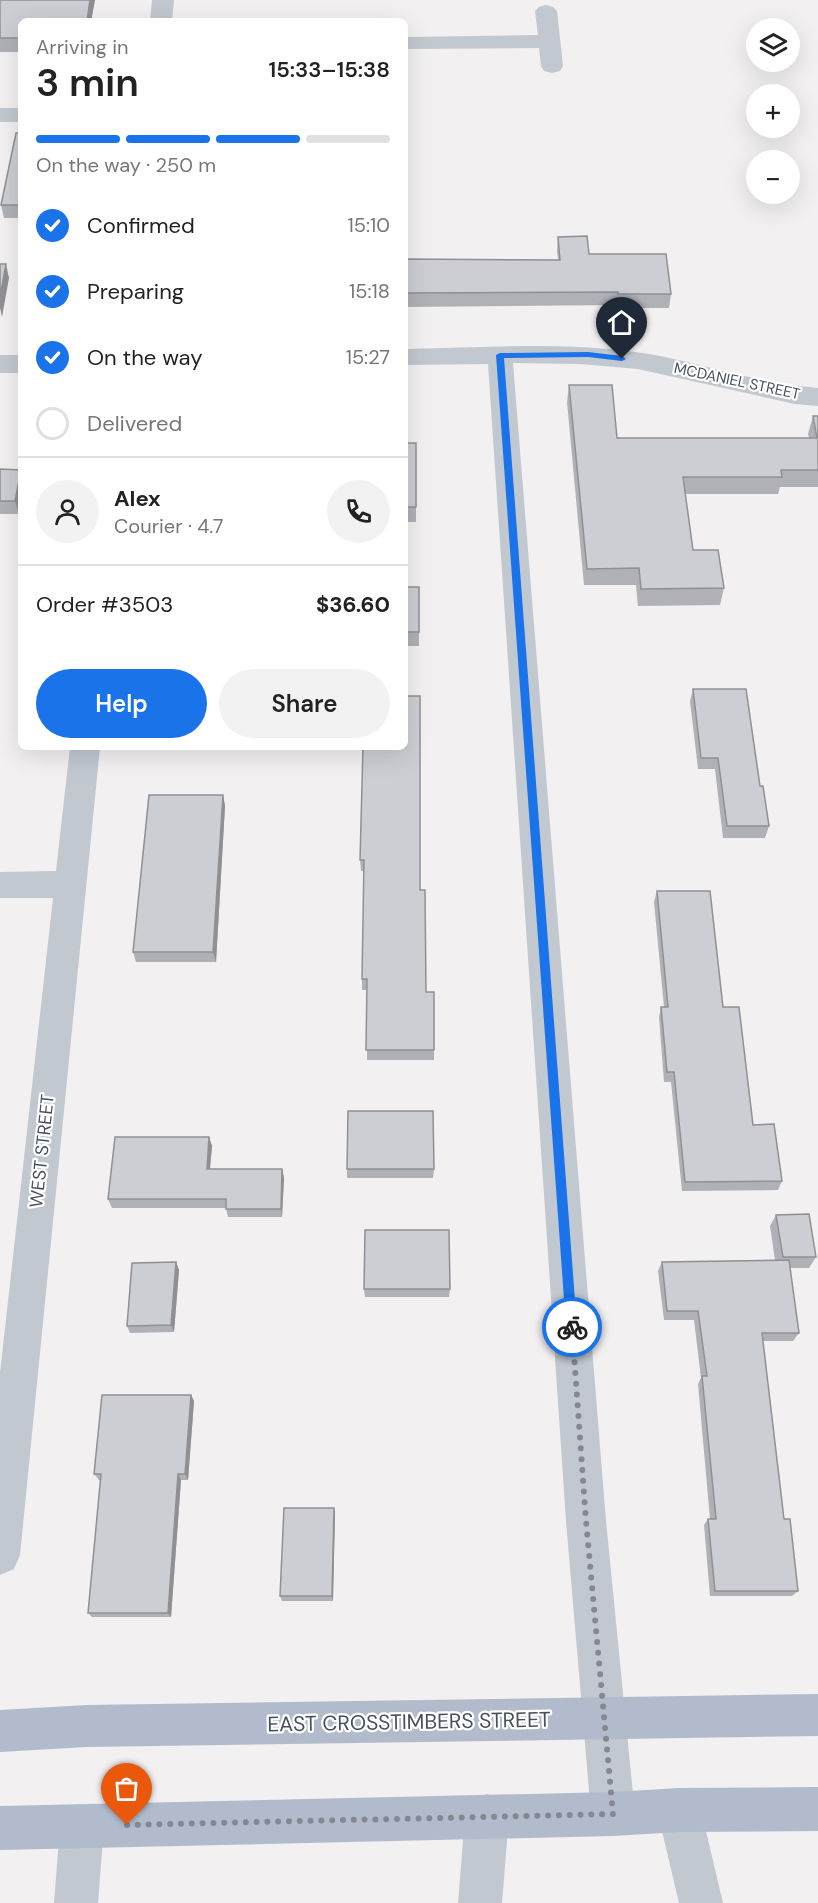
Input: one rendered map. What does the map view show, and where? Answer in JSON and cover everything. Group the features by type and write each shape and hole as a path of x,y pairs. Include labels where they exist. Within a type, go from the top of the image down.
{"main road":[{"name":"EAST CROSSTIMBERS STREET","path":"0,1731 87,1726 818,1715"},
{"path":"0,1828 613,1814 680,1810 818,1809"}],"street":[{"path":"161,18 163,0"},
{"path":"546,11 552,66"},
{"path":"408,43 549,41"},
{"path":"0,115 18,115"},
{"path":"500,355 586,1521 613,1814"},
{"name":"MCDANIEL STREET","path":"408,357 588,355 692,370 759,389 818,397"},
{"path":"0,364 18,364"},
{"name":"WEST STREET","path":"0,1555 85,750"},
{"path":"0,885 70,884"},
{"path":"680,1810 701,1903"},
{"path":"480,1903 487,1816"},
{"path":"76,1903 82,1826"}],"building":[{"path":"0,0 90,0 87,18 18,18 18,38 0,38"},
{"path":"16,133 18,133 18,205 1,205"},
{"path":"587,236 589,254 666,254 671,294 408,293 408,259 560,260 558,237"},
{"path":"0,264 6,264 0,297"},
{"path":"569,385 612,385 617,438 817,438 813,416 818,416 818,470 781,470 782,477 683,477 693,550 718,550 724,588 641,589 639,568 587,569"},
{"path":"408,443 416,443 416,507 408,507"},
{"path":"0,469 18,470 15,501 0,501"},
{"path":"408,587 419,587 419,632 408,632"},
{"path":"693,689 746,689 760,786 763,786 769,826 727,826 718,758 701,758"},
{"path":"408,696 420,696 420,890 425,890 426,992 434,992 434,1050 366,1050 367,979 362,979 364,860 360,860 363,750 408,750"},
{"path":"149,795 223,795 213,952 133,952"},
{"path":"657,891 710,891 723,1007 739,1007 753,1125 774,1124 782,1181 685,1182 674,1072 667,1072 661,1007 668,1007"},
{"path":"348,1111 433,1111 434,1169 347,1169"},
{"path":"115,1137 209,1137 207,1169 282,1169 281,1209 226,1209 226,1199 108,1199"},
{"path":"809,1214 816,1257 783,1257 776,1215"},
{"path":"365,1230 449,1230 450,1289 364,1289"},
{"path":"789,1260 799,1333 762,1333 784,1519 790,1519 798,1591 715,1591 708,1519 716,1519 702,1376 707,1376 698,1311 667,1311 662,1262"},
{"path":"176,1262 171,1325 127,1326 132,1263"},
{"path":"102,1395 191,1395 185,1474 178,1474 168,1613 88,1613 101,1474 94,1474"},
{"path":"284,1508 334,1508 332,1596 280,1596"}],"way so far":[{"path":"127,1825 613,1814 586,1521 572,1327"}],"route":[{"path":"572,1327 500,355 588,355 622,359"}]}
